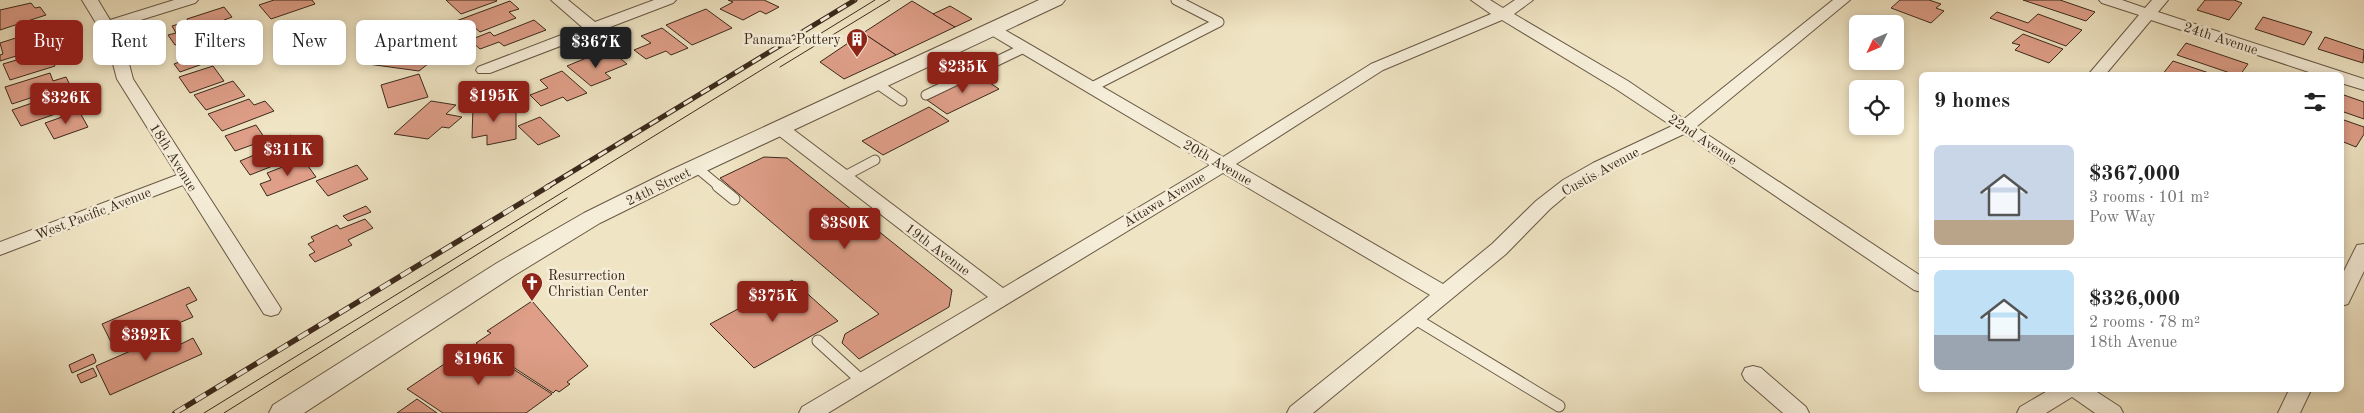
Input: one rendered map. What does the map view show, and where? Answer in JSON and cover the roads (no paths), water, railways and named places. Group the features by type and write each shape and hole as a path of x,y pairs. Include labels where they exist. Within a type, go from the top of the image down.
{"street":[{"name":"18th Avenue","path":"90,0 103,20"},
{"path":"126,20 190,0"},
{"path":"559,0 594,29"},
{"path":"484,70 668,0"},
{"name":"24th Street","path":"283,413 558,238 619,204 1055,0"},
{"name":"22nd Avenue","path":"1479,0 1622,86 1919,281"},
{"name":"Attawa Avenue","path":"810,413 1001,296 1223,165 1377,67 1504,14 1525,0"},
{"name":"Custis Avenue","path":"1298,413 1499,249 1543,205 1570,184 1599,167 1685,127 1842,0"},
{"name":"24th Avenue","path":"2107,0 2325,72"},
{"path":"2099,72 2160,0"},
{"name":"20th Avenue","path":"992,29 1444,294"},
{"name":"18th Avenue","path":"121,65 124,79 271,309"},
{"path":"2344,78 2364,85"},
{"name":"19th Avenue","path":"780,128 1001,296"},
{"name":"West Pacific Avenue","path":"0,249 187,177"},
{"path":"2344,293 2364,250"},
{"path":"1754,374 1798,413"},
{"path":"2028,413 2064,392"},
{"path":"2081,392 2112,413"},
{"path":"2289,413 2299,392"}],"lane":[{"path":"1092,87 1219,22 1176,0"},
{"path":"926,95 1024,48"},
{"path":"876,83 902,101"},
{"path":"843,176 875,160"},
{"path":"696,167 734,199"},
{"path":"1414,318 1559,406"},
{"path":"818,341 862,381"}],"tram line":[{"path":"204,413 875,0"},
{"path":"780,67 890,0"},
{"path":"224,413 567,198"}],"railway":[{"path":"547,187 855,0"},
{"path":"175,413 549,186"}],"place":[{"name":"Panama Pottery","path":"857,58"},
{"name":"Resurrection Christian Center","path":"532,302"}]}
